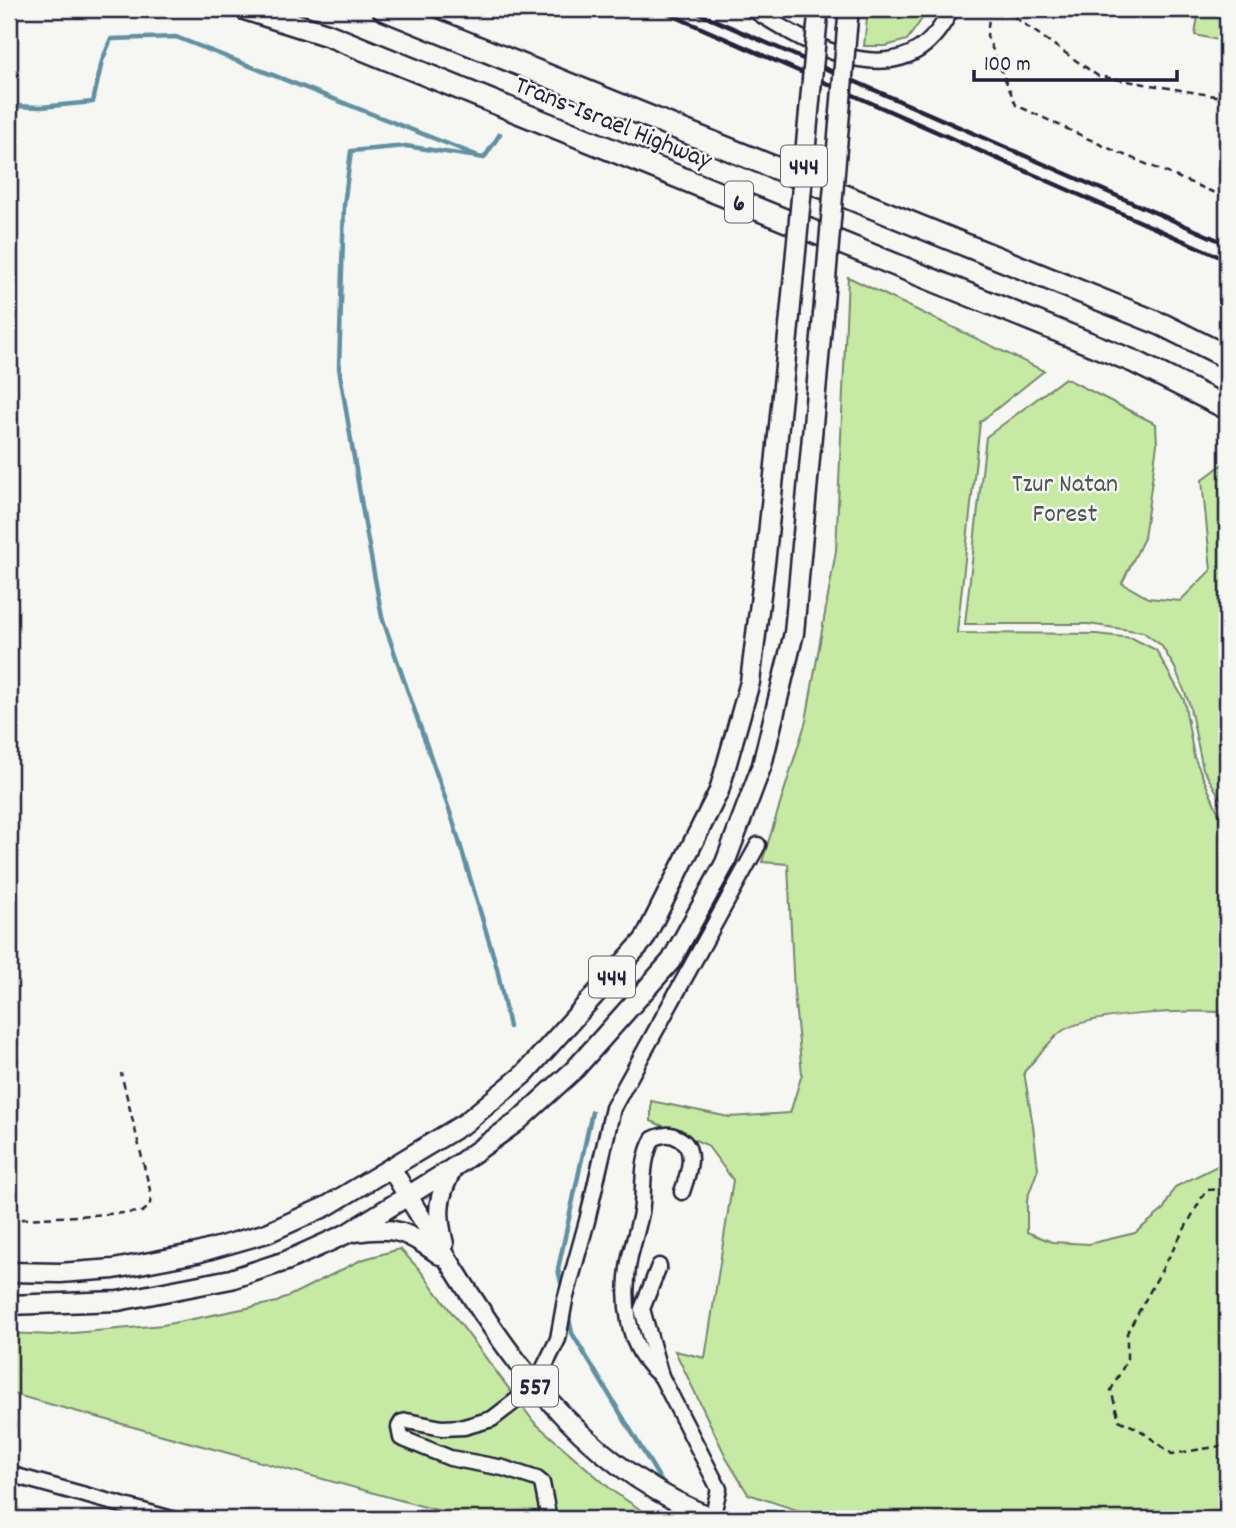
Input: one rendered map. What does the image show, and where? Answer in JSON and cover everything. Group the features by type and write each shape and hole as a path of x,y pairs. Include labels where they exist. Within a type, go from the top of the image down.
{"highway":[{"name":"Trans-Israel Highway","path":"246,9 328,35 1122,357 1227,408"},
{"name":"Trans-Israel Highway","path":"383,9 1163,325 1227,357"}],"main road":[{"name":"444","path":"9,1305 118,1301 231,1279 286,1261 346,1234 453,1168 517,1122 575,1069 671,961 724,863 762,765 794,633 849,9"},
{"name":"444","path":"9,1272 60,1273 114,1269 197,1253 267,1233 327,1206 465,1123 524,1074 644,940 719,791 750,682 766,555 818,12"},
{"path":"448,1261 438,1221 438,1205 453,1168"},
{"name":"557","path":"392,1169 483,1316 535,1386 573,1429 624,1471 684,1507 714,1519"},
{"path":"346,1234 384,1228 399,1230 448,1261"}],"street":[{"path":"752,9 805,39 854,59 871,62 888,61 920,50 944,24 951,9"},
{"path":"548,1519 542,1483 537,1479 503,1468 450,1458 408,1442 401,1438 399,1432 402,1422 464,1427 492,1419 535,1386 558,1339 565,1300 587,1222 613,1108 758,845"},
{"path":"661,1376 649,1367 635,1344 628,1316 627,1282 644,1189 642,1167 653,1139 663,1134 685,1142 689,1153 690,1168 682,1192"},
{"path":"659,1266 642,1310 661,1376 719,1489 714,1519"},
{"path":"9,1474 172,1519"}],"path":[{"path":"990,9 987,36 1016,105 1108,148 1227,198"},
{"path":"1006,9 1098,76 1227,98"},
{"path":"9,1220 142,1212 148,1208 151,1194 121,1073"},
{"path":"1227,1189 1206,1190 1127,1333 1127,1360 1111,1390 1119,1420 1140,1430 1172,1454 1227,1445"}],"green space":[{"path":"868,9 929,9 907,40 886,46 864,46"},
{"path":"1199,9 1227,9 1227,42 1195,35"},
{"path":"848,277 1044,371 980,422 957,633 1096,634 1132,638 1156,650 1184,700 1194,757 1227,832 1227,1013 1141,1014 1093,1020 1061,1032 1024,1072 1038,1169 1027,1199 1027,1232 1052,1242 1089,1244 1135,1233 1163,1210 1175,1187 1227,1161 1227,1519 824,1519 748,1494 728,1461 675,1351 705,1358 733,1180 707,1145 651,1121 651,1101 729,1117 790,1113 802,1074 794,993 788,864 762,862 806,721 836,551"},
{"name":"Tzur Natan Forest","path":"1065,378 1156,424 1157,444 1144,538 1122,583 1148,598 1180,601 1211,570 1202,480 1227,461 1227,809 1203,769 1189,703 1175,668 1161,645 1143,632 1088,624 965,624 986,437"},
{"path":"400,1249 419,1269 534,1422 614,1492 655,1519 469,1519 9,1393 9,1333 51,1335 163,1325 277,1302 361,1260"}],"waterway":[{"path":"9,106 41,107 93,102 102,61 111,39 176,37 476,155"},
{"path":"500,134 484,158 406,146 351,151 344,205 339,368 382,617 453,821 497,968 509,1027"},
{"path":"563,1292 558,1269 592,1112"},
{"path":"568,1314 572,1333 666,1489"},
{"path":"678,1508 685,1519"}],"railway":[{"path":"658,9 1227,260"},
{"path":"689,9 1227,244"}]}
